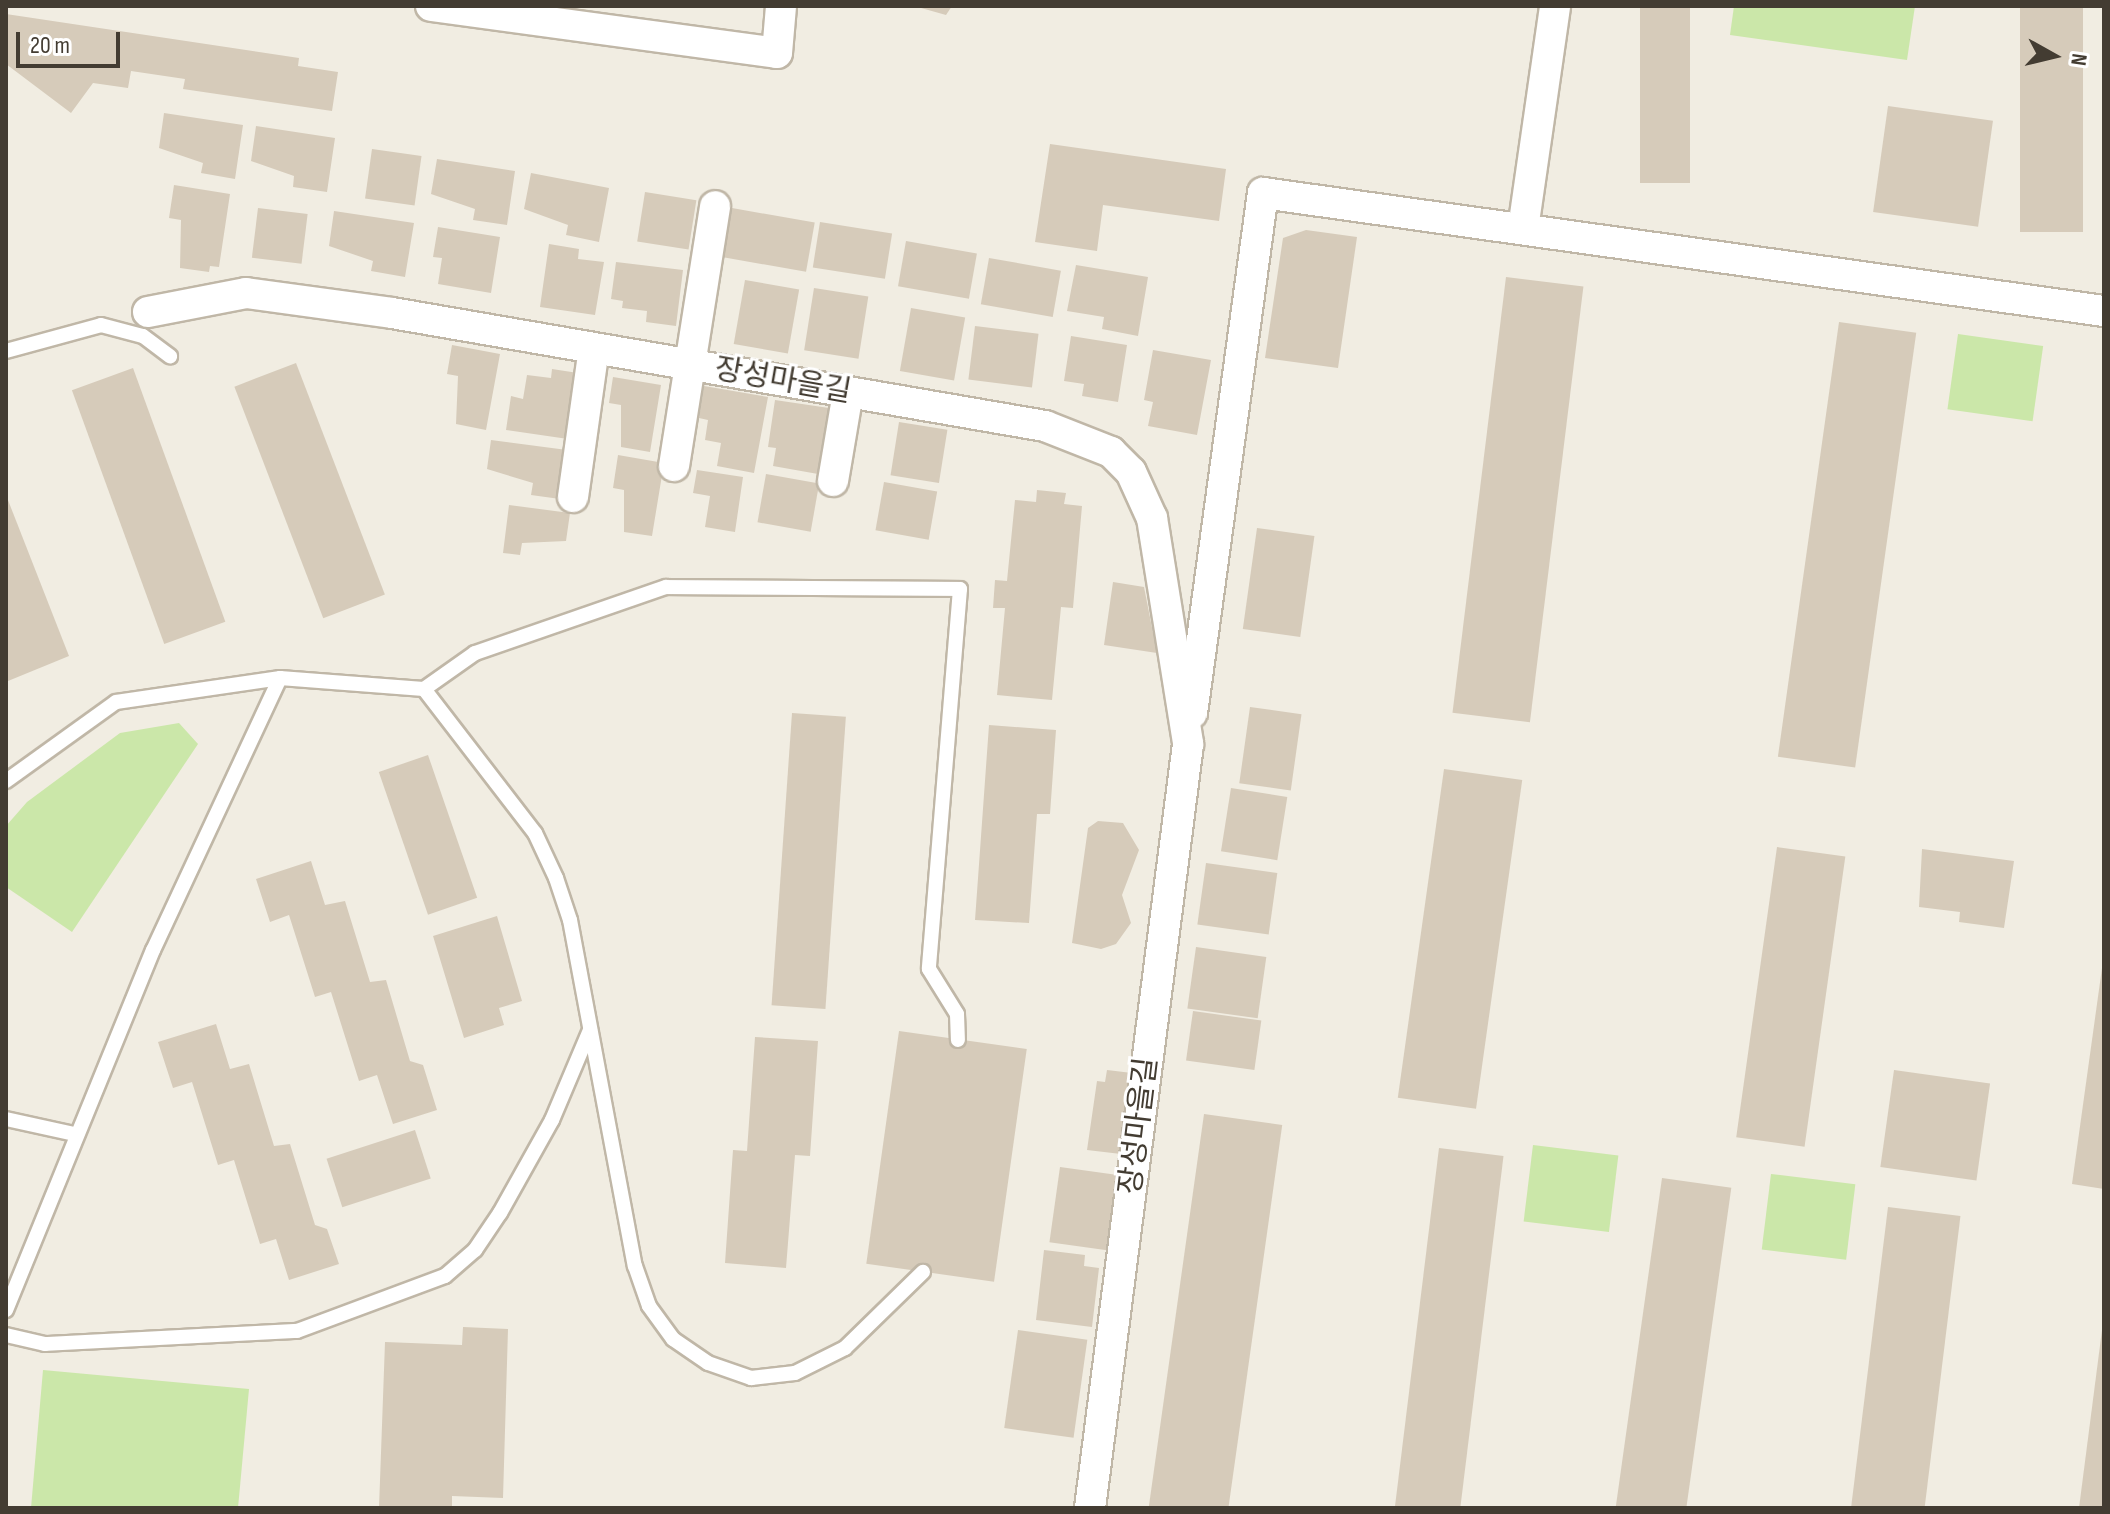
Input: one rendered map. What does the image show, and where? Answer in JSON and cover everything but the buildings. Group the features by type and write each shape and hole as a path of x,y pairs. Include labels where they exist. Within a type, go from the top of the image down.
{"street":[{"path":"431,6 777,53 781,6"},
{"path":"1555,6 1523,229 2104,311"},
{"name":"장성마을길","path":"1090,1508 1188,744 1263,193 1523,229"},
{"path":"674,466 715,206"},
{"name":"장성마을길","path":"148,312 221,294 269,294 1065,431 1111,452 1131,472 1152,518 1188,744"},
{"path":"573,497 594,348"},
{"path":"833,481 848,392"}],"lane":[{"path":"6,351 101,325 143,336 170,356"},
{"path":"6,781 116,702 280,678 424,689 475,653 666,587 960,589 929,969 957,1014 958,1040"},
{"path":"6,1310 74,1134 280,678"},
{"path":"424,689 535,833 570,920 641,1287 660,1323 689,1352 751,1378 811,1368 845,1348 923,1272"},
{"path":"6,1335 45,1344 297,1331 445,1276 475,1250 500,1213 552,1120 590,1029"},
{"path":"6,1119 74,1134"}],"green space":[{"path":"1734,6 1915,6 1907,60 1730,35"},
{"path":"1958,334 2043,346 2033,421 1947,409"},
{"path":"179,723 198,744 72,932 6,887 6,826 27,802 120,733"},
{"path":"1533,1145 1618,1155 1609,1232 1524,1221"},
{"path":"1771,1174 1855,1184 1846,1260 1762,1249"},
{"path":"43,1370 249,1389 238,1508 31,1508"}]}
